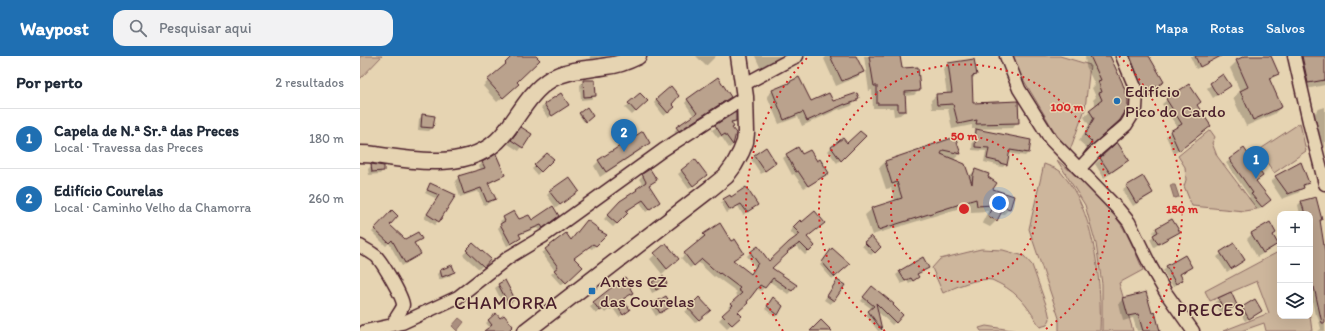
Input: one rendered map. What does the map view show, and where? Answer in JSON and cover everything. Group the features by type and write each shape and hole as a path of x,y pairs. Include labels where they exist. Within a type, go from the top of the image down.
{"main road":[{"path":"360,154 424,161 446,161 476,155 492,146 501,137 540,87 552,79 571,71 608,66 638,56"},
{"path":"526,331 679,214 726,176 742,152 745,142 744,91 740,56"}],"street":[{"path":"365,331 411,320 458,297 510,257 544,236 744,91 797,56"},
{"path":"1006,56 1020,89 1051,140 1129,222 1151,267 1166,293 1193,331"},
{"path":"1079,169 1097,150 1126,125 1136,109 1137,92 1122,56"},
{"path":"1294,56 1325,184"},
{"path":"360,246 376,256 402,300 403,307 393,324"}],"shaded area":[{"path":"360,56 382,56 360,79"},
{"path":"1011,56 1060,56 1090,65 1085,109 1070,150 1059,139 1017,69"},
{"path":"1300,123 1306,151 1274,173 1259,150"},
{"path":"1210,130 1215,137 1212,143 1217,156 1257,209 1244,211 1192,206 1184,186 1186,180 1185,167 1178,156"},
{"path":"1057,160 1099,198 1120,223 1130,240 1143,270 1119,283 1133,331 1102,331 1102,284 1096,244 1085,205"},
{"path":"1044,164 1061,172 1077,196 1085,214 1091,233 1098,273 1100,293 1100,331 1059,331 1059,318 1029,229"},
{"path":"1170,185 1175,185 1179,197 1174,198"},
{"path":"981,249 1003,250 1024,256 1032,265 1048,310 1050,319 1047,325 1040,327 1028,308 1013,292 992,280 986,279 974,281 960,285 943,293 932,268 940,259"},
{"path":"1277,253 1277,319 1310,319 1312,331 1266,331 1264,323 1241,331 1223,331 1269,313 1257,281 1210,301 1205,291"},
{"path":"459,318 464,322 457,331 452,326"},
{"path":"986,326 1018,331 981,331 979,328"}],"building":[{"path":"512,56 536,56 540,60 517,82 519,84 503,98 487,80 506,64 505,63"},
{"path":"830,56 856,56 864,72 842,81"},
{"path":"869,56 900,56 902,68 918,67 920,91 905,92 906,111 898,111 898,104 877,104 877,86 874,86"},
{"name":"Edifício Pico do Cardo","path":"1090,56 1110,56 1128,99 1128,107 1120,120 1083,154 1092,142 1085,135 1094,118 1089,110 1102,100 1099,93 1102,92 1098,81 1101,80"},
{"path":"1130,56 1149,56 1164,82 1152,89 1155,93 1146,98"},
{"path":"1195,56 1221,56 1200,67"},
{"path":"1245,56 1271,56 1279,74 1269,78 1282,107 1253,120 1240,91 1248,87 1236,60"},
{"path":"1302,56 1325,56 1325,80 1308,83"},
{"path":"974,59 977,75 972,76 973,103 1018,101 1019,123 976,124 977,120 958,124 953,104 937,105 936,94 952,93 948,63"},
{"path":"1223,74 1231,86 1217,95 1210,83"},
{"path":"718,77 731,97 679,131 676,127 697,113 687,99"},
{"path":"799,77 811,101 829,93 833,101 857,93 859,98 857,101 845,104 807,121 803,112 784,120 772,90"},
{"path":"583,80 595,80 596,96 584,97"},
{"path":"1189,84 1201,102 1197,105 1211,126 1179,151 1170,131 1182,124 1166,99"},
{"path":"671,86 679,96 672,104 675,107 668,113 656,99"},
{"path":"561,93 569,105 552,116 544,104"},
{"path":"640,93 648,101 636,112 628,103"},
{"path":"587,107 593,116 586,122 579,113"},
{"path":"736,112 736,121 731,122 734,127 732,128 736,133 733,145 725,134 722,136 715,125"},
{"path":"422,114 435,116 433,128 421,127"},
{"path":"521,127 532,134 523,148 511,140"},
{"path":"976,129 1031,140 1029,153 1010,150 1007,165 987,159 989,148 975,147"},
{"path":"643,131 650,143 606,172 598,160"},
{"path":"860,131 866,136 841,161 831,147 843,138 847,143"},
{"path":"955,137 961,154 943,150 941,154 965,164 972,184 975,169 989,174 988,177 997,183 993,189 1014,196 1010,209 1004,207 997,221 988,216 993,205 977,206 976,199 878,230 871,208 902,198 897,182 892,184 885,161"},
{"path":"1117,142 1129,160 1110,173 1100,158"},
{"path":"766,147 776,163 765,171 754,155"},
{"path":"798,147 802,154 810,150 817,161 820,159 829,173 808,186 798,171 796,172 786,154"},
{"path":"1244,148 1263,176 1256,181 1271,200 1262,207 1251,194 1253,193 1229,159"},
{"path":"547,153 554,159 541,172 534,165"},
{"path":"496,154 505,175 488,183 496,199 487,202 481,188 464,194 458,176 485,168 482,162"},
{"path":"695,159 707,175 693,186 681,170"},
{"path":"1301,162 1309,183 1303,185 1304,188 1288,194 1275,176"},
{"path":"371,164 384,166 384,171 372,172"},
{"path":"650,169 657,180 649,185 660,202 650,209 643,200 626,211 628,213 617,224 607,215 620,201 646,182 642,174"},
{"path":"1143,176 1153,193 1136,203 1126,186"},
{"path":"569,177 579,191 560,205 549,191"},
{"path":"430,183 456,195 439,222 427,214 439,195 427,190"},
{"path":"746,187 758,205 747,212 741,204 730,210 723,199 730,195 731,197"},
{"path":"1316,197 1322,220 1320,220 1325,252 1325,323 1322,323 1313,287 1313,211 1304,211 1301,201"},
{"path":"553,206 559,216 543,228 541,225 519,234 521,238 511,244 500,224 505,221 503,217 514,211 519,219 529,215 532,220"},
{"path":"392,210 398,216 390,225 405,239 418,232 422,239 414,243 421,254 405,263 392,240 389,243 374,229"},
{"path":"815,211 825,223 807,237 815,246 809,252 800,243 787,252 788,253 772,268 797,285 792,291 773,278 765,288 760,285 747,302 748,303 738,312 742,316 732,325 722,315 733,305 731,303 742,293 738,290 740,288 720,273 719,274 702,259 694,266 684,253 705,236 703,234 720,223 731,241 735,239 744,253 733,260 751,274 758,263 750,252 758,246 769,261 800,234 793,227 800,220 802,222"},
{"path":"1172,219 1180,232 1158,244 1153,235 1158,232 1156,228"},
{"path":"587,220 599,229 598,230 607,235 596,246 593,244 574,258 583,267 566,283 554,270 558,267 545,249 566,233 571,240"},
{"path":"1270,222 1276,233 1273,235 1277,245 1263,253 1251,233"},
{"path":"871,236 881,247 875,253 864,242"},
{"path":"473,243 491,259 484,267 466,250"},
{"path":"666,243 679,259 667,269 654,253"},
{"path":"1234,243 1245,260 1231,269 1220,252"},
{"path":"832,248 850,264 835,277 822,262"},
{"path":"1185,255 1192,267 1180,274 1183,280 1176,284 1166,266"},
{"path":"923,257 929,268 917,274 919,277 913,281 911,278 905,281 899,271"},
{"path":"452,265 455,272 442,277 440,270"},
{"path":"663,276 667,284 656,290 652,282"},
{"path":"625,277 633,293 623,299 630,310 623,315 616,304 609,310 606,307 600,311 593,302"},
{"path":"505,280 515,299 508,303 498,284"},
{"path":"837,280 845,285 834,301 827,296"},
{"path":"872,286 894,304 893,305 903,315 896,323 876,303 882,330 868,311 874,306 863,297"},
{"path":"1146,292 1152,313 1155,312 1160,331 1143,331 1138,314 1128,316 1123,298"},
{"path":"1231,292 1237,305 1225,312 1218,298"},
{"path":"666,296 672,306 660,313 654,303"},
{"path":"699,297 711,310 699,320 688,308"},
{"path":"773,297 783,306 778,315 767,306"},
{"path":"1255,299 1262,311 1249,319 1242,307"},
{"path":"496,313 500,318 504,315 513,326 508,331 484,331 492,325 488,320"},
{"path":"821,320 832,331 810,331"}],"place":[{"name":"Edifício Pico do Cardo","path":"1117,101"},
{"name":"Edifício Courelas","path":"624,152"},
{"name":"Capela de N.ª Sr.ª das Preces","path":"1256,179"},
{"name":"Antes CZ das Courelas","path":"592,291"}],"district":[{"name":"CHAMORRA","path":"506,303"},
{"name":"PRECES","path":"1211,310"}]}
